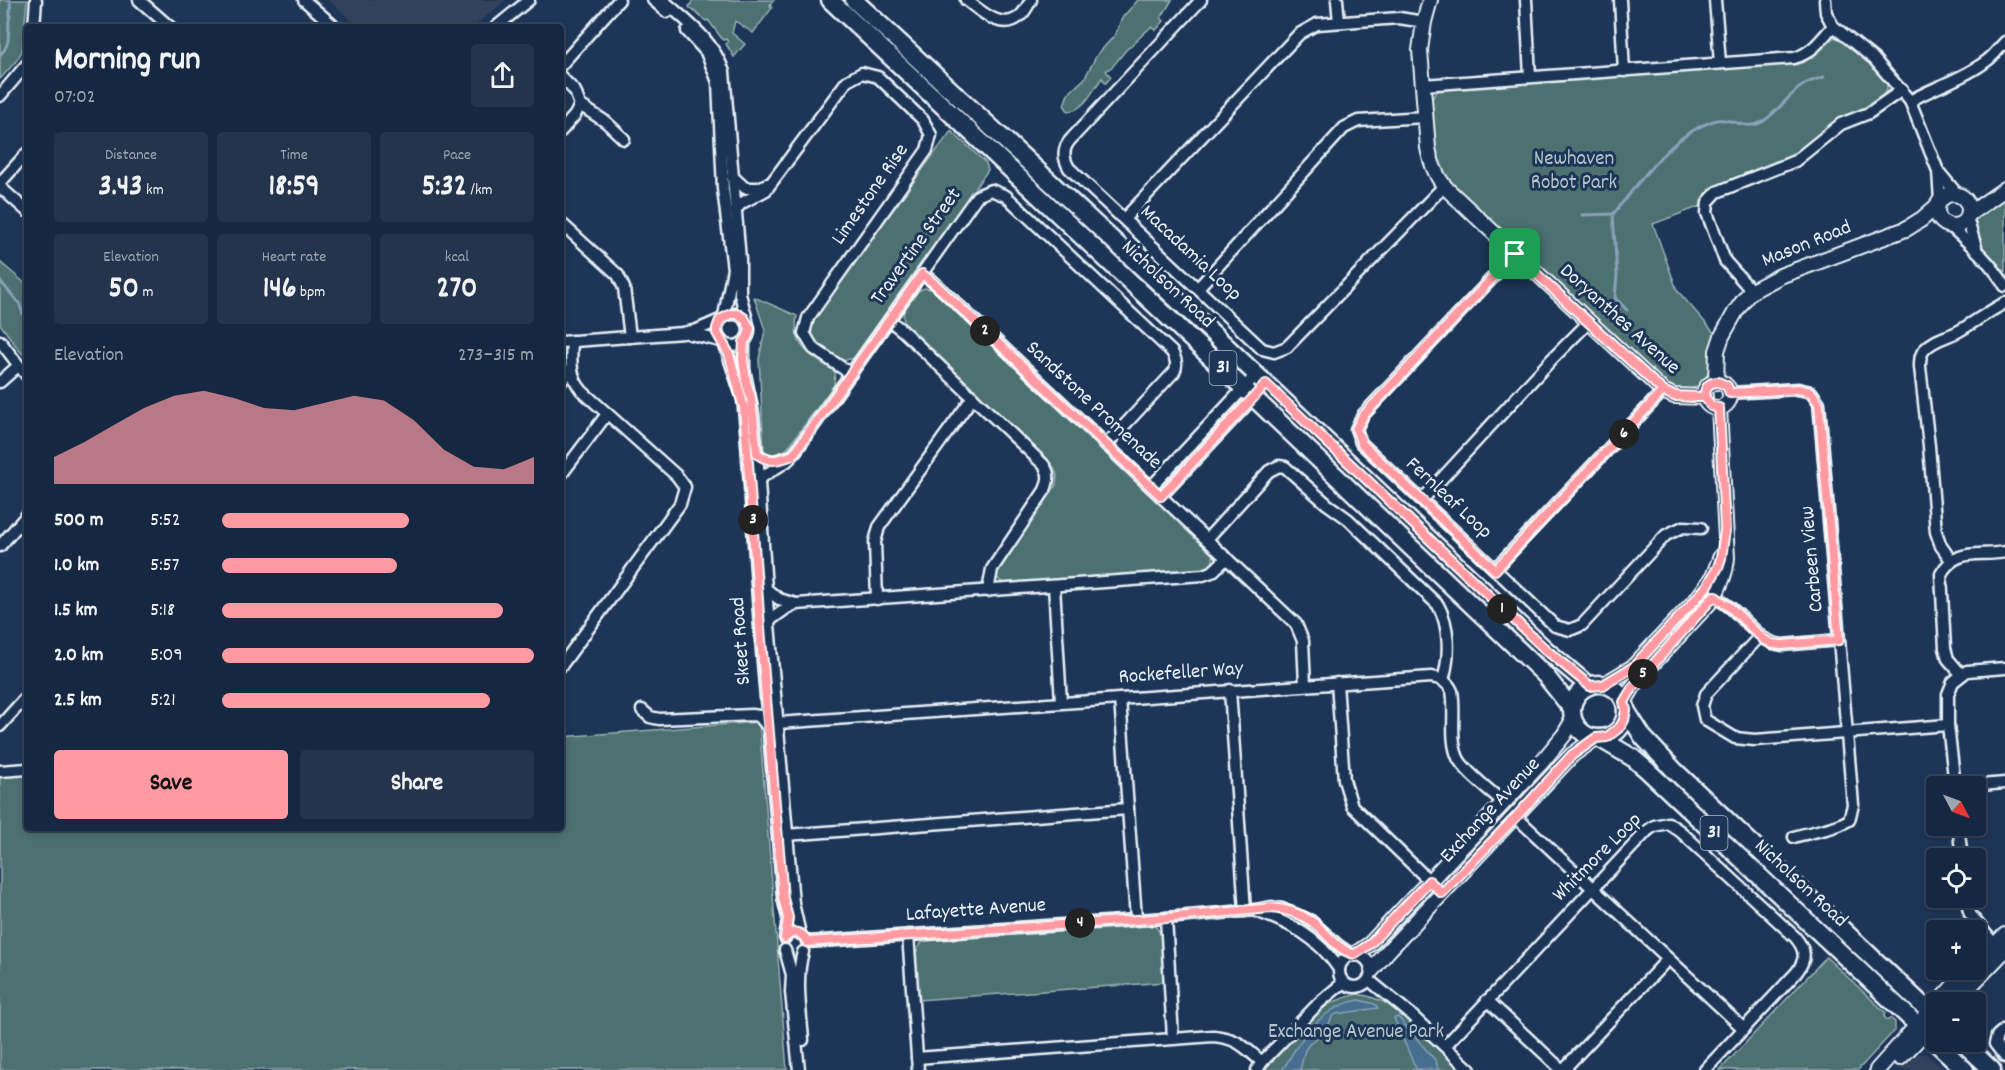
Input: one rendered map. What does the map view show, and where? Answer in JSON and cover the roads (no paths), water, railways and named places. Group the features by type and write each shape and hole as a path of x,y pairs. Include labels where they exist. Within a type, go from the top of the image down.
{"main road":[{"name":"Nicholson Road","path":"830,0 1248,392 1545,675 1573,714 1584,734 1597,738 1633,758 1926,1012"},
{"name":"Nicholson Road","path":"854,0 1261,379 1545,649 1596,686 1616,691 1642,736 1674,770 1926,1011"},
{"path":"1573,714 1578,695 1596,686"},
{"path":"1597,738 1607,737 1620,727 1624,720 1625,706"},
{"name":"Nicholson Road","path":"1954,1052 1965,1070"},
{"path":"1973,1052 1992,1070"}],"street":[{"path":"34,24 36,0"},
{"path":"139,0 167,24"},
{"path":"304,0 331,24"},
{"path":"503,24 529,0"},
{"path":"564,62 619,0"},
{"path":"652,0 693,35 702,46 710,59 718,82 723,189 733,269 717,331 723,342"},
{"path":"663,0 704,36 718,56 724,72 740,260 740,294 749,332 744,342 732,346 683,333"},
{"path":"966,0 992,19 1007,22 1020,16 1031,0"},
{"name":"Macadamia Loop","path":"1201,0 1066,144 1064,157 1069,168 1262,349 1274,352 1287,347 1444,186"},
{"path":"1337,0 1339,22"},
{"name":"Doryanthes Avenue","path":"1430,0 1420,50 1425,117 1430,160 1444,186 1663,391 1674,396 1705,397"},
{"path":"1526,0 1530,77"},
{"path":"1620,0 1624,71"},
{"path":"1715,0 1720,63"},
{"path":"1825,0 1826,13 1833,26 1862,48 1910,101 1938,171 1968,205 1968,216 1977,250"},
{"path":"1124,219 1299,34 1317,24 1399,18 1424,22"},
{"path":"1424,85 1802,56 1813,48 1833,26"},
{"path":"1910,101 1986,62 2005,42"},
{"path":"0,96 24,68"},
{"name":"Limestone Rise","path":"735,210 742,203 762,193 847,81 862,73 878,77 923,120 931,135 927,150 808,318 804,333 813,348 851,374"},
{"path":"564,80 575,91 580,105 606,122 624,139"},
{"path":"1752,291 1725,261 1707,213 1707,204 1711,196 1795,161 1841,124 1874,110 1902,90"},
{"path":"564,128 580,105"},
{"path":"1198,288 1344,128 1358,122 1425,117"},
{"path":"24,157 0,185 24,208"},
{"path":"1938,171 1938,216 1977,250 2005,286"},
{"path":"732,176 745,188 759,188 770,183"},
{"name":"Travertine Street","path":"759,479 793,455 977,196 991,190 1002,194 1014,204 1175,357 1177,363 1174,372 1106,445"},
{"path":"1939,203 1948,195 1960,196 2003,190"},
{"path":"1948,225 1960,225 1968,216 2003,190"},
{"name":"Mason Road","path":"1716,382 1717,351 1722,336 1736,311 1752,291 1780,276 1906,229 1922,219 1939,203"},
{"name":"Mason Road","path":"1906,229 1948,225"},
{"path":"564,227 618,274 624,288 630,337"},
{"name":"Fernleaf Loop","path":"1515,254 1363,416 1356,429 1362,444 1555,626 1570,630 1582,625 1666,535 1683,527 1701,528"},
{"name":"Sandstone Promenade","path":"922,274 1296,624 1303,641 1305,685"},
{"path":"1951,560 1941,546 1936,532 1920,367 1921,356 1925,349 1936,341 2005,303"},
{"path":"564,662 680,504 685,487 677,476 575,383 566,342 683,333 697,330 735,314 747,320"},
{"path":"889,320 973,397 1048,471 1049,480 1046,490 992,568 988,591"},
{"path":"1422,500 1588,323"},
{"path":"0,341 24,373"},
{"name":"Skeet Road","path":"723,342 739,386 744,408 766,699 773,725 793,903 803,943 800,986 805,1070"},
{"name":"Skeet Road","path":"744,342 744,369 751,398 757,453 769,621 783,898 788,918 785,938"},
{"path":"0,382 18,366"},
{"path":"564,378 571,369"},
{"path":"1151,488 1261,379"},
{"path":"1716,382 1725,384 1730,393 1728,402 1719,408 1711,406 1705,397 1707,387 1716,382"},
{"name":"Carbeen View","path":"1730,393 1798,389 1811,392 1819,404 1853,805 1848,820 1836,828 1821,829 1794,837"},
{"path":"1495,570 1663,391"},
{"path":"1161,496 1248,392"},
{"path":"877,599 875,542 879,527 973,397"},
{"path":"1625,706 1633,687 1642,675 1703,610 1721,558 1725,530 1719,408"},
{"path":"564,471 607,414"},
{"path":"757,453 765,460 771,461 793,455"},
{"path":"1207,539 1269,471 1276,467 1285,467 1348,519 1438,605 1445,619 1448,659 1443,680 1450,686 1453,696 1454,737 1458,758 1503,802"},
{"path":"0,546 24,518"},
{"path":"1961,674 1948,659 1945,648 1941,574 1951,560 1959,556 2005,552"},
{"path":"766,589 779,599 796,604 877,599 1203,575 1212,572 1227,558"},
{"path":"1054,586 1061,702"},
{"path":"1596,686 1633,667 1709,593"},
{"path":"1709,593 1731,608 1760,636 1773,644 1839,640"},
{"path":"769,621 796,604"},
{"path":"1760,636 1706,694 1702,706 1705,720 1736,738 1745,740 1846,734 1948,725"},
{"path":"1954,776 1948,725 1948,694 1953,682 1967,671 2005,668"},
{"name":"Rockefeller Way","path":"773,725 1428,676 1443,680"},
{"path":"1337,683 1344,780 1352,806 1442,893"},
{"path":"1230,690 1250,911"},
{"path":"0,726 24,699"},
{"path":"733,715 750,711 766,699"},
{"path":"1120,699 1136,918"},
{"path":"642,710 650,717 659,719 759,716 773,725"},
{"name":"Exchange Avenue","path":"1354,954 1370,944 1554,749 1573,714"},
{"name":"Exchange Avenue","path":"1370,975 1442,893 1572,755 1597,738"},
{"path":"0,771 24,769"},
{"path":"1986,785 2005,783"},
{"path":"786,835 1128,809"},
{"path":"1516,817 1667,960 1744,1029"},
{"name":"Whitmore Loop","path":"1445,1046 1650,828 1665,823 1671,824 1680,831 1795,937 1803,946 1805,957 1796,973 1705,1070"},
{"name":"Lafayette Avenue","path":"803,943 1136,918 1166,918 1271,908 1302,916 1316,925 1339,946 1354,954"},
{"path":"1968,908 1970,914 2002,943"},
{"name":"Lafayette Avenue","path":"1250,911 1294,926 1311,939 1339,969"},
{"path":"1166,918 1173,1038"},
{"path":"785,950 792,955 798,955 803,943 792,933 785,938 783,944 792,975 791,992 799,1070"},
{"path":"908,935 918,1070"},
{"path":"1986,955 2002,943"},
{"path":"1963,992 2002,943"},
{"path":"1370,975 1364,985 1355,987 1340,978 1339,969 1344,959 1354,954 1367,959 1370,975 1470,1070"},
{"path":"1487,1000 1563,1070 1667,960"},
{"path":"1951,992 1961,980"},
{"path":"916,1058 1213,1036 1229,1037 1244,1046 1260,1066 1319,1003 1344,982"},
{"path":"1877,1070 1926,1023"},
{"path":"1888,1070 1926,1024"},
{"path":"2005,1029 1997,1036 1995,1044 2005,1057"}],"waterway":[{"path":"0,55 8,39 10,0"},
{"path":"1627,310 1615,298 1617,275 1613,214 1657,160 1683,137 1713,121 1725,120 1756,125 1774,113 1795,91 1811,81 1824,77"},
{"path":"1582,215 1613,214"},
{"path":"0,281 19,303 24,317"}],"park label":[{"name":"Newhaven Robot Park","path":"1574,172"},
{"name":"Exchange Avenue Park","path":"1356,1033"}]}
